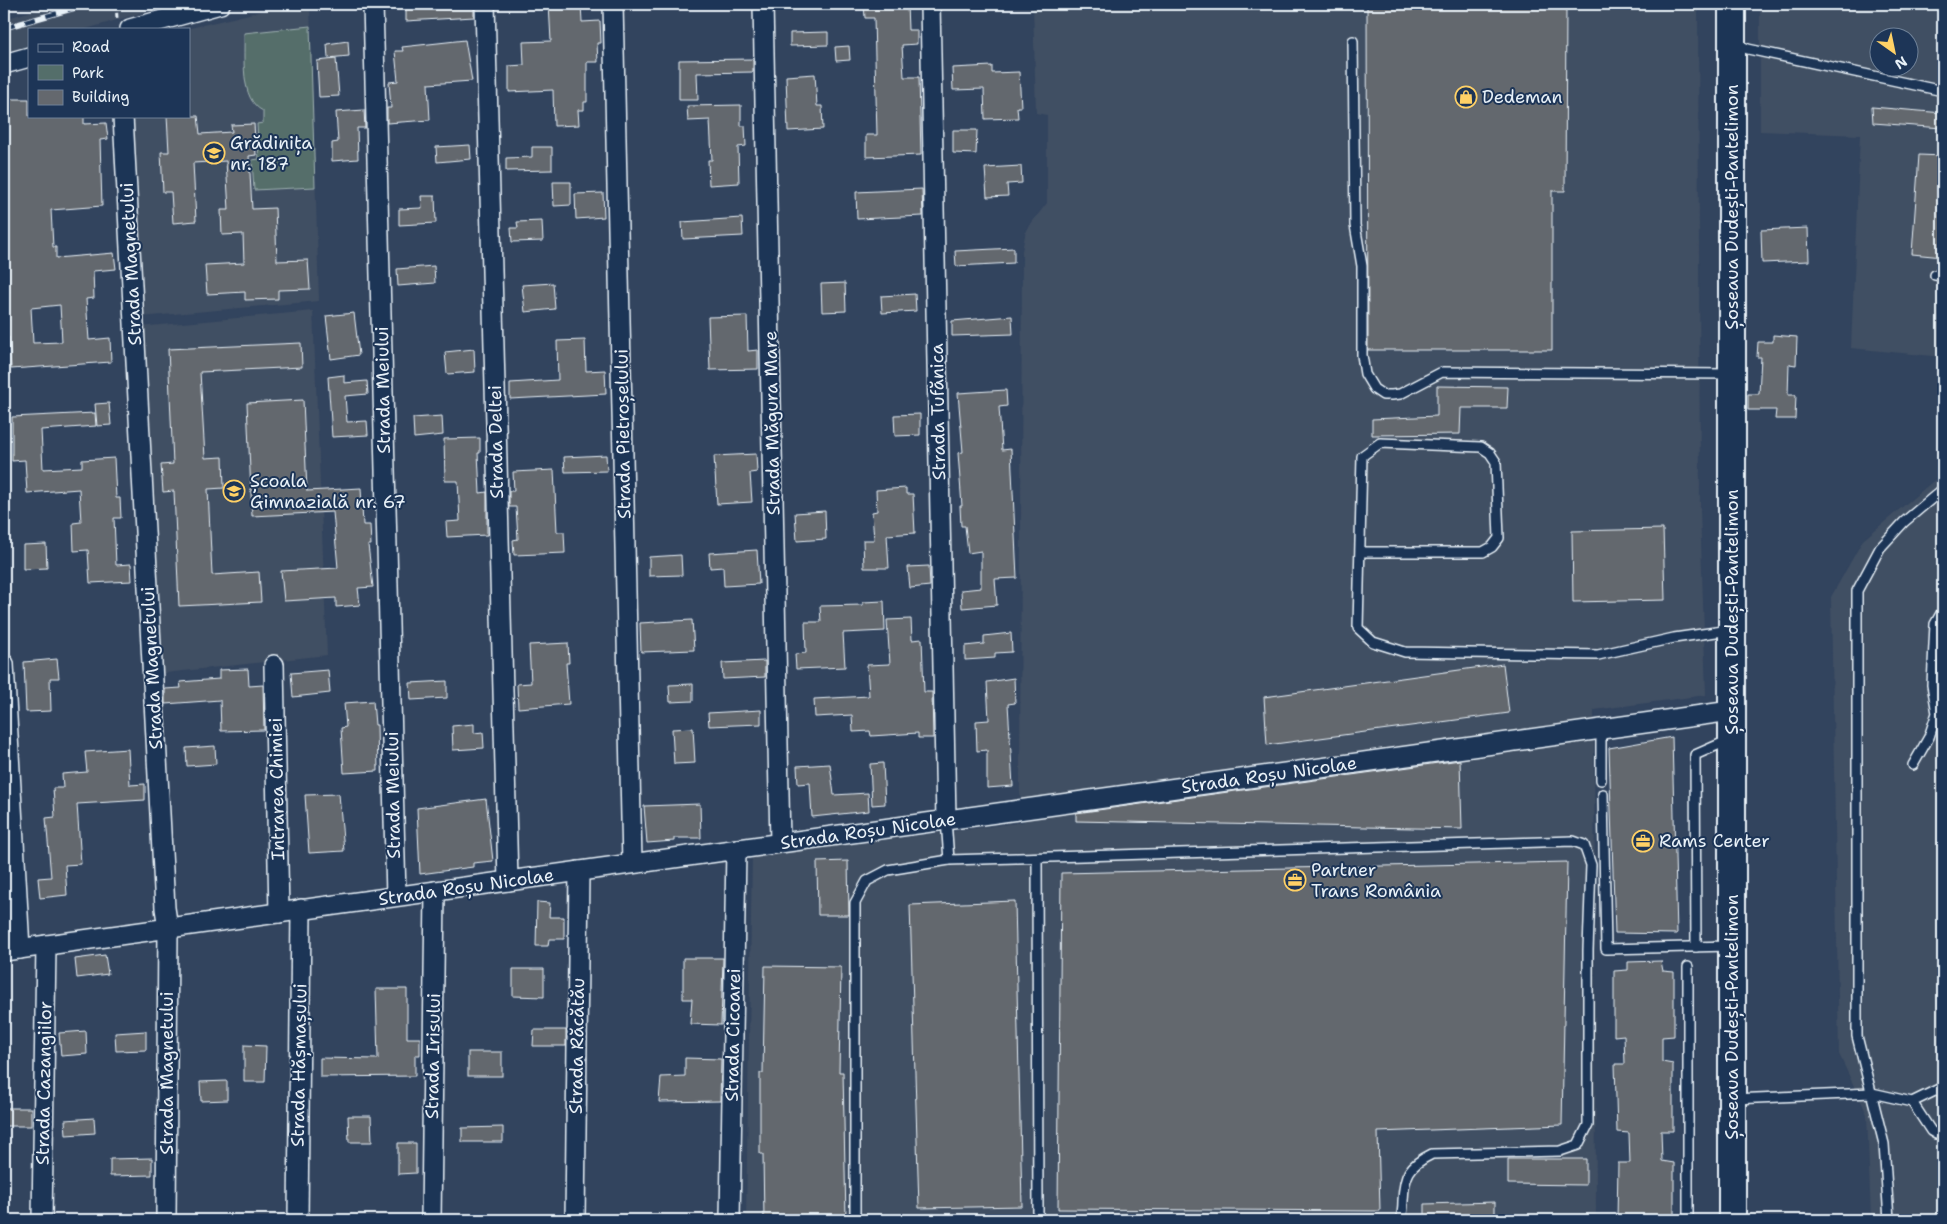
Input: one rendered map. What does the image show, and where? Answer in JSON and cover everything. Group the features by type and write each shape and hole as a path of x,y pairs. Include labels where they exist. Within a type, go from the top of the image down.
{"street":[{"path":"134,28 220,4"},
{"name":"Strada Meiului","path":"373,4 396,896"},
{"name":"Strada Deltei","path":"485,4 508,881"},
{"name":"Strada Pietroșelului","path":"613,4 632,863"},
{"name":"Strada Măgura Mare","path":"764,4 780,843"},
{"name":"Strada Tufănica","path":"930,4 946,820"},
{"name":"Șoseaua Dudești-Pantelimon","path":"1732,4 1732,1220"},
{"path":"4,64 28,57"},
{"name":"Strada Magnetului","path":"123,118 164,898 168,928 166,1220"},
{"path":"4,664 12,950"},
{"name":"Intrarea Chimiei","path":"274,665 279,912"},
{"name":"Strada Roșu Nicolae","path":"12,950 1732,711"},
{"name":"Strada Cicoarei","path":"730,1220 736,849"},
{"name":"Strada Răcătău","path":"574,1220 580,871"},
{"name":"Strada Irisului","path":"431,1220 435,891"},
{"name":"Strada Hășmașului","path":"298,1220 301,910"},
{"name":"Strada Cazangiilor","path":"42,1220 46,945"}],"lane":[{"path":"1354,41 1355,225 1362,266 1362,355 1365,374 1374,389 1383,395 1400,394 1442,372 1732,374"},
{"path":"1732,42 1748,49 1943,91"},
{"path":"1360,552 1482,552 1492,547 1498,538 1496,462 1490,453 1481,447 1380,444 1368,450 1362,456 1358,628 1373,642 1405,652 1598,655 1674,638 1732,630"},
{"path":"1889,1220 1884,1144 1857,1036 1857,591 1880,548 1904,522 1943,489"},
{"path":"1913,765 1929,737 1937,712 1932,686 1935,624 1943,610"},
{"path":"1601,729 1602,780"},
{"path":"1696,947 1695,755 1732,739"},
{"path":"1603,794 1606,949 1731,946"},
{"path":"946,820 949,860"},
{"path":"855,1220 855,903 867,881 888,870 949,860 1573,841 1584,845 1591,865 1588,950 1588,1125 1578,1145 1560,1151 1432,1154 1415,1162 1404,1182 1400,1220"},
{"path":"1038,858 1038,1220"},
{"path":"1688,967 1688,1220"},
{"path":"1732,1099 1872,1093 1912,1102 1943,1087"},
{"path":"1912,1102 1931,1131 1936,1134 1943,1132"}],"shaded area":[{"path":"57,4 172,4 89,28 28,28 28,45 4,53 4,19"},
{"path":"291,4 310,4 319,301 140,317 129,118 190,118 190,28"},
{"path":"1033,4 1698,4 1700,510 1706,695 1594,710 1596,1220 746,1220 752,857 1024,822 1020,792 1022,251 1026,230 1047,203 1047,115 1036,113"},
{"path":"1760,4 1943,4 1943,357 1851,348 1860,135 1760,131"},
{"name":"Școala Gimnazială nr. 67","path":"313,311 327,655 156,674 139,327"},
{"path":"1943,473 1943,1220 1871,1220 1867,1114 1839,1054 1831,597 1863,540"}],"green space":[{"path":"310,26 315,187 254,190 252,160 259,159 257,124 263,123 263,111 255,105 247,87 244,65 244,33"}],"building":[{"path":"406,4 474,4 474,17 406,21"},
{"path":"549,4 581,4 582,22 600,21 601,43 597,43 598,62 587,62 587,102 584,102 584,110 578,110 579,125 554,126 553,90 509,92 509,66 524,65 523,42 551,41"},
{"path":"864,4 907,4 908,30 917,30 917,44 902,45 904,77 919,77 921,155 866,157 866,135 877,135 874,18 865,18"},
{"name":"Dedeman","path":"1367,4 1566,4 1565,191 1552,191 1552,350 1368,350"},
{"path":"828,32 828,45 790,46 790,33"},
{"path":"465,40 472,81 428,84 430,120 387,123 387,108 391,108 389,82 398,81 395,51 403,51 402,47"},
{"path":"348,41 349,56 328,58 327,44"},
{"path":"849,46 850,60 836,61 835,47"},
{"path":"336,59 339,96 319,97 317,61"},
{"path":"753,59 753,72 697,73 698,100 679,100 679,60"},
{"path":"992,66 992,73 1019,72 1021,107 1017,107 1018,118 985,119 984,89 953,90 952,68"},
{"path":"815,74 817,106 822,106 823,129 788,131 786,76"},
{"path":"5,99 28,99 28,118 84,118 84,124 106,123 108,139 100,140 102,206 51,210 53,247 56,247 56,258 114,253 116,269 93,271 94,298 86,299 89,340 110,338 111,362 11,369 9,337 4,337 4,321 8,321 6,293 9,293 4,224 8,224 8,180 4,180","holes":["60,305 62,342 33,343 31,308"]},
{"path":"741,105 741,126 745,126 746,146 738,147 739,183 709,185 708,160 712,160 710,120 688,121 687,106"},
{"path":"1872,107 1943,113 1943,128 1873,123"},
{"path":"364,110 365,128 357,128 358,159 332,161 332,143 338,142 336,112"},
{"path":"198,116 200,134 232,132 231,125 254,124 256,155 249,156 252,209 275,208 277,261 308,260 310,289 278,290 278,299 245,300 245,292 207,294 205,265 244,263 243,234 222,235 221,210 229,210 226,161 193,163 196,221 173,223 171,192 163,192 161,152 169,152 167,118"},
{"path":"953,130 977,130 976,154 953,153"},
{"path":"470,145 471,159 437,162 436,147"},
{"path":"532,147 552,147 552,170 506,171 506,158 532,157"},
{"path":"1919,155 1943,156 1943,257 1912,254"},
{"path":"1021,166 1022,183 1007,184 1008,196 987,197 985,168"},
{"path":"553,182 571,182 571,205 554,206"},
{"path":"922,189 923,216 857,219 856,192"},
{"path":"603,193 604,217 576,219 575,194"},
{"path":"421,196 435,196 436,223 399,225 399,209 422,208"},
{"path":"742,218 743,236 683,239 682,222"},
{"path":"542,221 543,241 512,242 511,228 518,228 517,222"},
{"path":"1808,228 1809,261 1762,263 1761,230"},
{"path":"1014,248 1014,263 956,266 955,251"},
{"path":"434,266 435,283 398,286 397,269"},
{"path":"553,283 555,309 525,312 522,285"},
{"path":"845,283 846,311 822,312 821,284"},
{"path":"915,294 916,311 882,313 881,296"},
{"path":"354,313 359,355 331,359 326,316"},
{"path":"747,316 748,351 758,350 758,369 710,370 708,317"},
{"path":"1012,316 1013,334 952,336 952,321"},
{"path":"1773,335 1797,337 1796,365 1789,364 1788,395 1796,395 1795,419 1775,419 1776,410 1748,410 1748,394 1759,394 1761,357 1757,357 1758,342 1773,342"},
{"path":"585,340 586,371 605,370 606,394 510,399 510,383 558,380 557,341"},
{"name":"Școala Gimnazială nr. 67","path":"301,343 302,367 200,372 205,458 223,457 224,488 208,489 212,575 259,572 261,602 179,606 174,491 163,492 161,465 173,464 168,349"},
{"path":"474,349 475,372 447,374 445,352"},
{"path":"344,375 344,383 367,381 368,394 345,396 347,422 367,421 368,435 332,437 328,377"},
{"path":"1437,386 1508,387 1507,408 1461,408 1460,434 1372,435 1372,419 1437,416"},
{"path":"1006,390 1007,406 999,407 1002,450 1011,449 1017,578 995,579 997,605 962,608 961,590 981,588 981,551 968,553 965,526 961,526 960,506 962,506 958,453 963,452 958,393"},
{"path":"303,400 307,491 361,488 363,525 370,525 371,545 368,545 373,587 358,588 360,605 336,607 336,598 284,601 281,571 338,568 333,512 252,516 247,403"},
{"path":"109,403 111,425 97,426 95,404"},
{"path":"95,413 96,426 41,430 43,469 82,467 82,460 114,458 116,498 120,498 121,518 114,518 116,565 131,564 132,581 90,583 88,550 74,551 73,523 81,522 79,489 27,493 25,460 12,461 12,417"},
{"path":"920,414 920,435 895,436 894,415"},
{"path":"442,416 443,435 414,438 413,418"},
{"path":"480,438 480,453 478,453 480,493 487,492 487,535 447,537 446,522 460,521 458,481 445,481 444,439"},
{"path":"756,454 757,472 750,473 752,502 717,504 714,456"},
{"path":"606,455 607,471 565,472 564,457"},
{"path":"554,470 557,532 564,532 565,553 514,555 513,540 518,539 516,507 509,507 509,491 514,491 513,472"},
{"path":"906,488 906,494 913,494 915,533 887,535 889,568 864,568 863,540 874,540 872,512 877,511 876,490"},
{"path":"825,511 826,539 797,541 795,513"},
{"path":"1663,529 1665,600 1573,602 1572,531"},
{"path":"46,544 47,568 23,569 23,545"},
{"path":"757,550 759,584 724,586 723,567 710,568 709,553"},
{"path":"681,555 682,575 649,576 649,557"},
{"path":"929,566 930,586 910,588 908,567"},
{"path":"884,601 885,631 843,633 845,667 796,669 795,654 806,653 805,622 821,622 820,606 863,605 863,602"},
{"path":"911,619 912,640 922,639 924,692 932,692 933,738 918,738 918,733 871,736 870,731 853,732 852,715 815,717 814,699 869,696 867,665 890,664 887,620"},
{"path":"692,620 694,650 641,652 640,623"},
{"path":"1011,633 1012,652 995,653 995,658 965,660 965,646 984,644 984,636"},
{"path":"568,643 569,663 566,663 569,704 518,708 517,684 531,683 529,645"},
{"path":"57,659 59,678 50,678 51,711 26,712 24,662"},
{"path":"765,661 765,677 723,679 722,663"},
{"path":"1503,664 1509,713 1267,745 1264,697"},
{"path":"248,669 249,686 263,685 264,730 221,731 220,700 165,704 165,689 181,688 180,682 219,679 219,670"},
{"path":"328,670 330,693 293,697 291,673"},
{"path":"1014,678 1015,703 1008,704 1013,786 987,788 987,750 977,751 976,721 989,720 987,682"},
{"path":"447,681 447,698 411,700 410,683"},
{"path":"693,684 693,701 670,702 669,685"},
{"path":"373,701 375,725 377,725 378,771 344,773 341,728 346,727 344,703"},
{"path":"761,710 761,724 709,726 708,713"},
{"path":"474,724 474,733 483,732 484,748 453,750 452,726"},
{"path":"693,728 695,763 674,764 672,729"},
{"name":"Rams Center","path":"1672,737 1677,934 1615,933 1609,748"},
{"path":"215,746 216,764 187,766 186,748"},
{"path":"128,749 130,785 145,784 145,800 77,804 81,864 65,865 67,895 40,898 38,878 51,877 46,818 55,817 53,788 63,788 62,774 87,772 85,752"},
{"path":"1460,760 1462,829 1076,821 1076,813"},
{"path":"883,763 885,804 872,805 870,764"},
{"path":"830,764 834,795 868,793 869,811 812,817 810,783 798,784 797,766"},
{"path":"339,794 344,851 309,853 305,795"},
{"path":"486,799 493,861 473,863 473,867 420,874 417,808"},
{"path":"700,804 701,838 674,838 674,841 647,843 644,806"},
{"path":"848,861 849,915 818,915 817,862"},
{"path":"1567,862 1562,1125 1378,1132 1380,1211 1058,1209 1061,873"},
{"path":"1015,901 1022,1206 919,1208 910,905"},
{"path":"537,902 550,903 549,917 564,917 564,939 549,939 548,946 536,946"},
{"path":"105,955 108,974 77,978 75,959"},
{"path":"683,958 723,958 721,1025 690,1024 692,999 683,999"},
{"path":"1661,961 1663,971 1674,972 1674,1036 1662,1037 1662,1062 1673,1064 1673,1131 1661,1131 1662,1161 1674,1163 1674,1220 1617,1220 1618,1163 1630,1163 1629,1133 1617,1132 1615,1064 1625,1064 1624,1035 1614,1036 1614,971 1628,970 1628,962"},
{"path":"765,966 841,967 839,1072 843,1072 846,1220 764,1220 763,1154 760,1154 760,1073 763,1073"},
{"path":"513,969 544,969 544,997 513,996"},
{"path":"376,989 407,989 407,1038 420,1038 420,1055 415,1055 415,1076 320,1077 320,1058 378,1059"},
{"path":"534,1030 566,1030 566,1046 533,1046"},
{"path":"86,1031 87,1054 61,1056 59,1033"},
{"path":"146,1031 146,1050 116,1051 115,1033"},
{"path":"244,1045 266,1046 265,1082 244,1082"},
{"path":"468,1052 502,1052 502,1076 468,1076"},
{"path":"685,1058 721,1059 720,1101 659,1102 661,1077 685,1076"},
{"path":"227,1081 227,1100 201,1101 200,1082"},
{"path":"4,1108 31,1108 31,1126 4,1126"},
{"path":"348,1116 371,1116 372,1142 349,1142"},
{"path":"94,1118 95,1133 66,1135 65,1120"},
{"path":"503,1127 503,1142 462,1142 462,1128"},
{"path":"398,1143 416,1143 416,1173 398,1174"},
{"path":"152,1158 152,1175 110,1176 110,1159"},
{"path":"1508,1159 1586,1159 1586,1185 1508,1184"},
{"path":"1495,1202 1495,1220 1425,1220 1425,1204"}],"railway":[{"path":"4,28 89,4"}],"place":[{"name":"Dedeman","path":"1466,97"},
{"name":"Grădinița nr. 187","path":"214,153"},
{"name":"Școala Gimnazială nr. 67","path":"234,491"},
{"name":"Rams Center","path":"1643,841"},
{"name":"Partner Trans România","path":"1295,880"}]}
